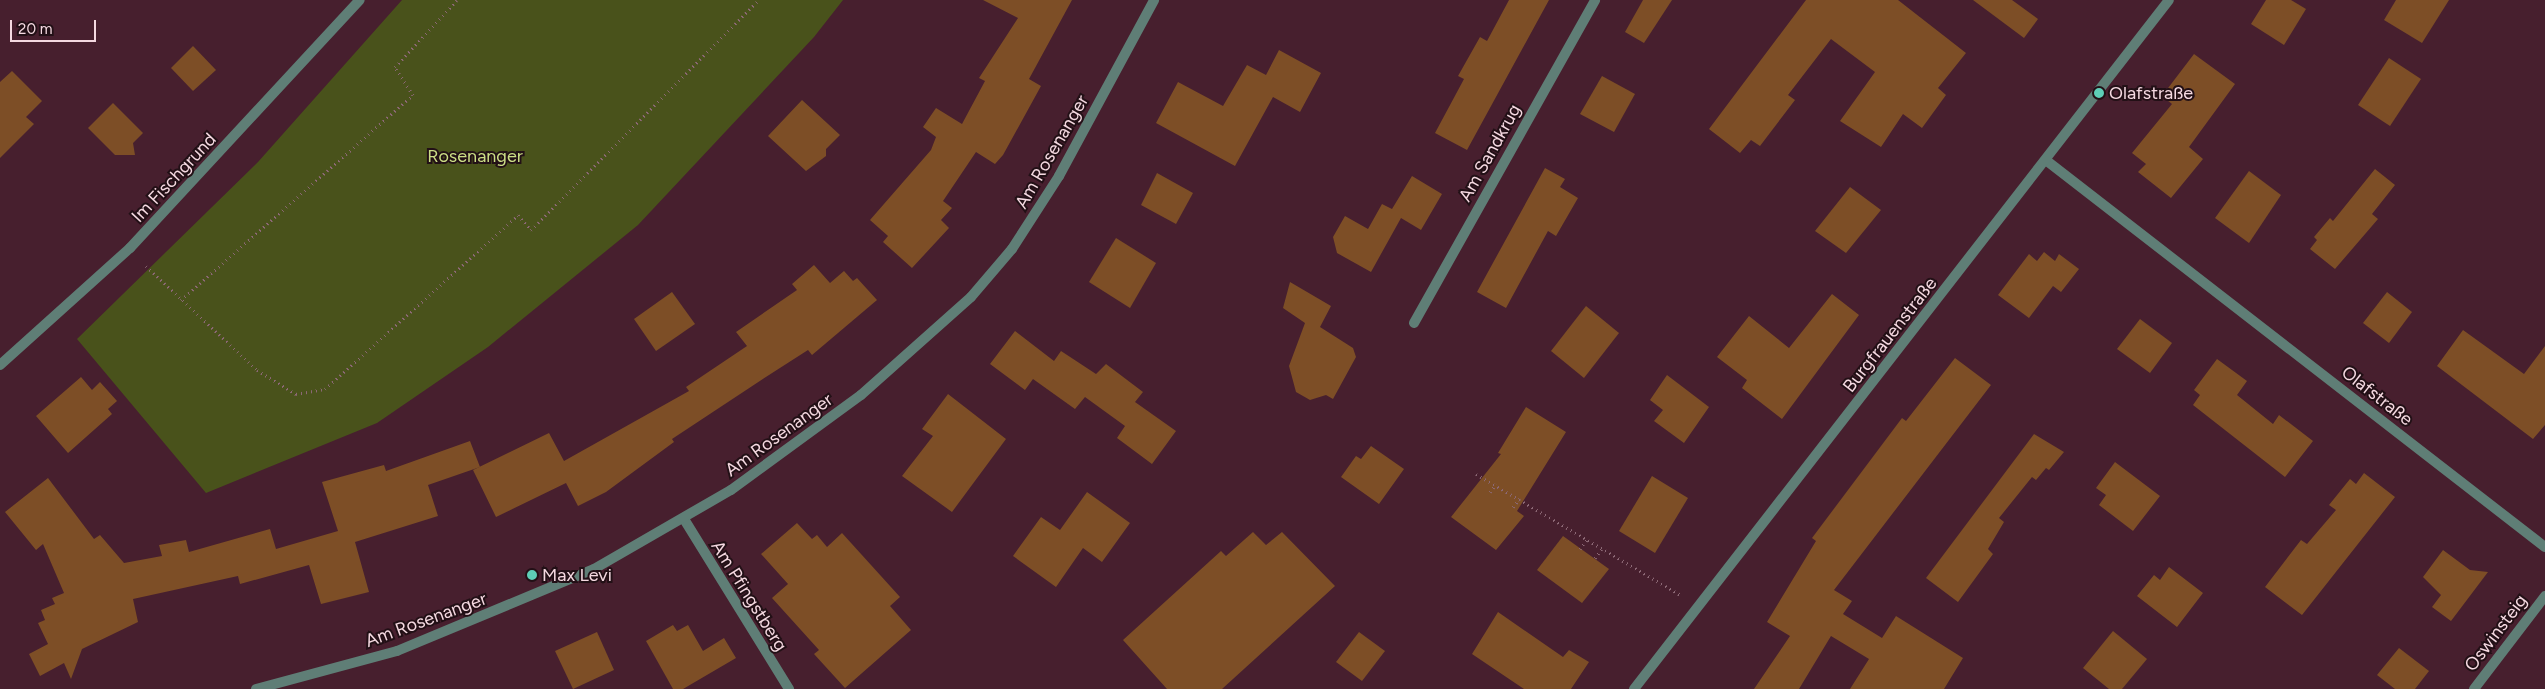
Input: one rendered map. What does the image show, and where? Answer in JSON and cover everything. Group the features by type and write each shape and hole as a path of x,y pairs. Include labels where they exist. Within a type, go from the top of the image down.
{"street":[{"name":"Im Fischgrund","path":"0,365 130,248 360,0"},
{"name":"Am Rosenanger","path":"256,689 397,651 497,612 594,569 684,519 731,490 861,395 971,298 1012,250 1059,176 1154,0"},
{"name":"Am Sandkrug","path":"1414,323 1595,0"},
{"name":"Burgfrauenstraße","path":"1634,689 2047,161 2169,0"},
{"name":"Olafstraße","path":"2047,161 2545,547"},
{"name":"Am Pfingstberg","path":"684,519 788,689"},
{"name":"Oswinsteig","path":"2474,689 2545,596"}],"path":[{"path":"181,300 413,94 395,67 458,0"},
{"path":"146,266 257,370 296,394 325,389 518,215 532,230 759,0"},
{"path":"1476,474 1588,537 1681,595"},
{"path":"1490,492 1496,484"},
{"path":"1513,507 1520,498"},
{"path":"1580,549 1588,537"},
{"path":"1595,558 1603,547"}],"green space":[{"name":"Rosenanger","path":"402,0 843,0 814,37 638,225 488,347 377,423 206,493 77,339 258,162"}],"building":[{"path":"983,0 1072,0 1029,79 1041,86 1003,155 995,164 976,152 943,201 952,208 941,220 949,228 912,268 883,242 888,236 870,220 931,150 936,137 923,127 936,108 962,124 985,81 979,78 1018,18"},
{"path":"1509,0 1549,0 1467,150 1435,133 1464,79 1458,76 1480,37 1487,41"},
{"path":"1643,0 1672,0 1644,43 1625,32"},
{"path":"1806,0 1898,0 1966,53 1938,88 1946,95 1922,128 1903,114 1881,147 1840,121 1875,72 1831,39 1788,95 1795,100 1760,146 1751,140 1740,153 1709,129"},
{"path":"1973,0 2012,0 2038,19 2024,38"},
{"path":"2266,0 2291,0 2306,9 2284,45 2251,24"},
{"path":"2396,0 2449,0 2422,43 2384,20"},
{"path":"193,46 216,70 193,91 171,68"},
{"path":"1279,50 1321,73 1300,112 1273,97 1235,166 1156,123 1178,82 1223,106 1247,65 1266,75"},
{"path":"2194,54 2235,84 2189,147 2203,159 2171,198 2138,172 2146,164 2132,153 2172,104 2162,96"},
{"path":"2389,58 2421,79 2390,126 2358,105"},
{"path":"12,71 42,101 26,117 34,124 0,158 0,82"},
{"path":"1602,76 1635,94 1614,132 1580,114"},
{"path":"802,100 840,135 826,149 826,156 806,171 768,136"},
{"path":"113,103 143,133 133,143 135,155 115,155 88,128"},
{"path":"1545,168 1565,179 1560,187 1578,198 1556,236 1548,231 1506,308 1477,292"},
{"path":"2375,169 2395,185 2372,214 2378,219 2335,269 2310,249 2317,240 2314,237 2330,218 2333,221"},
{"path":"2249,171 2281,195 2249,243 2215,218"},
{"path":"1157,173 1193,193 1176,224 1141,205"},
{"path":"1412,176 1442,194 1421,230 1401,218 1371,272 1337,253 1333,237 1345,216 1368,229 1382,204 1392,209"},
{"path":"1850,187 1881,210 1846,253 1815,231"},
{"path":"1116,238 1156,263 1130,308 1089,282"},
{"path":"2044,252 2055,261 2059,254 2079,269 2061,292 2053,286 2029,318 1998,295 2029,254 2037,261"},
{"path":"814,265 830,283 844,271 853,281 857,278 877,300 812,355 808,350 672,439 674,442 606,492 578,506 566,483 496,517 473,470 549,433 564,461 689,391 686,387 747,346 736,332 797,290 792,284"},
{"path":"1290,282 1331,306 1320,327 1353,348 1356,357 1333,399 1326,395 1310,400 1296,392 1289,366 1305,323 1283,308"},
{"path":"672,292 695,324 656,351 634,319"},
{"path":"2387,292 2412,312 2389,343 2363,323"},
{"path":"1832,294 1859,315 1782,419 1742,388 1747,380 1717,357 1749,316 1789,348"},
{"path":"1586,306 1619,333 1584,378 1551,351"},
{"path":"2140,319 2172,343 2150,373 2117,349"},
{"path":"2463,330 2524,374 2545,346 2545,425 2533,439 2437,366"},
{"path":"1015,331 1054,361 1061,351 1096,374 1106,364 1143,392 1135,402 1176,431 1152,464 1117,438 1125,426 1085,397 1075,409 1033,379 1025,390 990,364"},
{"path":"1955,358 1991,385 1834,590 1852,601 1843,614 1882,638 1896,616 1963,658 1944,689 1850,689 1869,659 1831,636 1799,689 1754,689 1790,636 1767,622 1816,541 1812,538 1902,418 1906,421"},
{"path":"2217,359 2247,381 2237,395 2273,424 2279,415 2313,441 2285,477 2193,405 2200,395 2194,390"},
{"path":"1667,375 1709,407 1684,443 1654,421 1663,410 1650,400"},
{"path":"81,377 92,390 100,382 117,401 108,409 112,414 68,453 36,416"},
{"path":"948,394 1006,439 952,512 902,476 933,436 922,429"},
{"path":"1526,407 1566,432 1517,511 1524,516 1496,550 1451,517 1501,454 1498,453"},
{"path":"2034,434 2064,452 2049,470 2046,468 2036,480 2032,477 1999,518 2004,522 1988,549 1993,554 1958,602 1926,578"},
{"path":"470,441 480,467 428,485 438,516 355,542 369,592 321,604 309,565 240,584 238,576 133,599 138,622 82,649 71,679 64,663 40,676 29,654 48,644 38,623 45,620 41,610 55,604 52,598 64,593 43,544 36,550 5,512 48,478 94,539 100,535 124,563 162,556 159,545 186,540 189,552 270,529 276,549 338,531 322,482 384,465 386,471"},
{"path":"1371,446 1404,469 1379,504 1341,477 1356,456 1361,459"},
{"path":"2115,462 2160,496 2133,531 2099,505 2106,495 2096,488"},
{"path":"2364,473 2395,497 2302,615 2265,587 2301,540 2307,544 2336,510 2329,505 2350,479 2356,484"},
{"path":"1652,476 1688,498 1655,553 1619,531"},
{"path":"1087,492 1130,523 1102,562 1083,548 1056,587 1013,556 1041,517 1060,530"},
{"path":"797,523 812,539 817,535 827,547 842,533 900,597 890,606 911,630 845,688 814,654 819,650 772,598 788,584 761,554"},
{"path":"1253,532 1266,545 1282,532 1335,586 1222,689 1167,689 1123,640 1221,551 1226,556"},
{"path":"1563,536 1609,569 1582,603 1537,570"},
{"path":"2443,550 2470,570 2488,572 2451,621 2432,607 2441,595 2423,577"},
{"path":"2169,567 2203,593 2177,627 2137,596 2154,575 2160,580"},
{"path":"1498,612 1563,657 1569,650 1589,662 1571,689 1524,689 1472,654"},
{"path":"673,625 677,631 688,625 703,651 724,638 736,658 683,689 673,689 646,641"},
{"path":"2113,631 2147,659 2122,689 2109,689 2083,668"},
{"path":"597,632 614,670 573,689 555,651"},
{"path":"1359,632 1385,651 1362,681 1336,662"},
{"path":"2399,648 2429,671 2415,689 2395,689 2377,675"}],"place":[{"name":"Olafstraße","path":"2099,93"},
{"name":"Max Levi","path":"532,575"}]}
